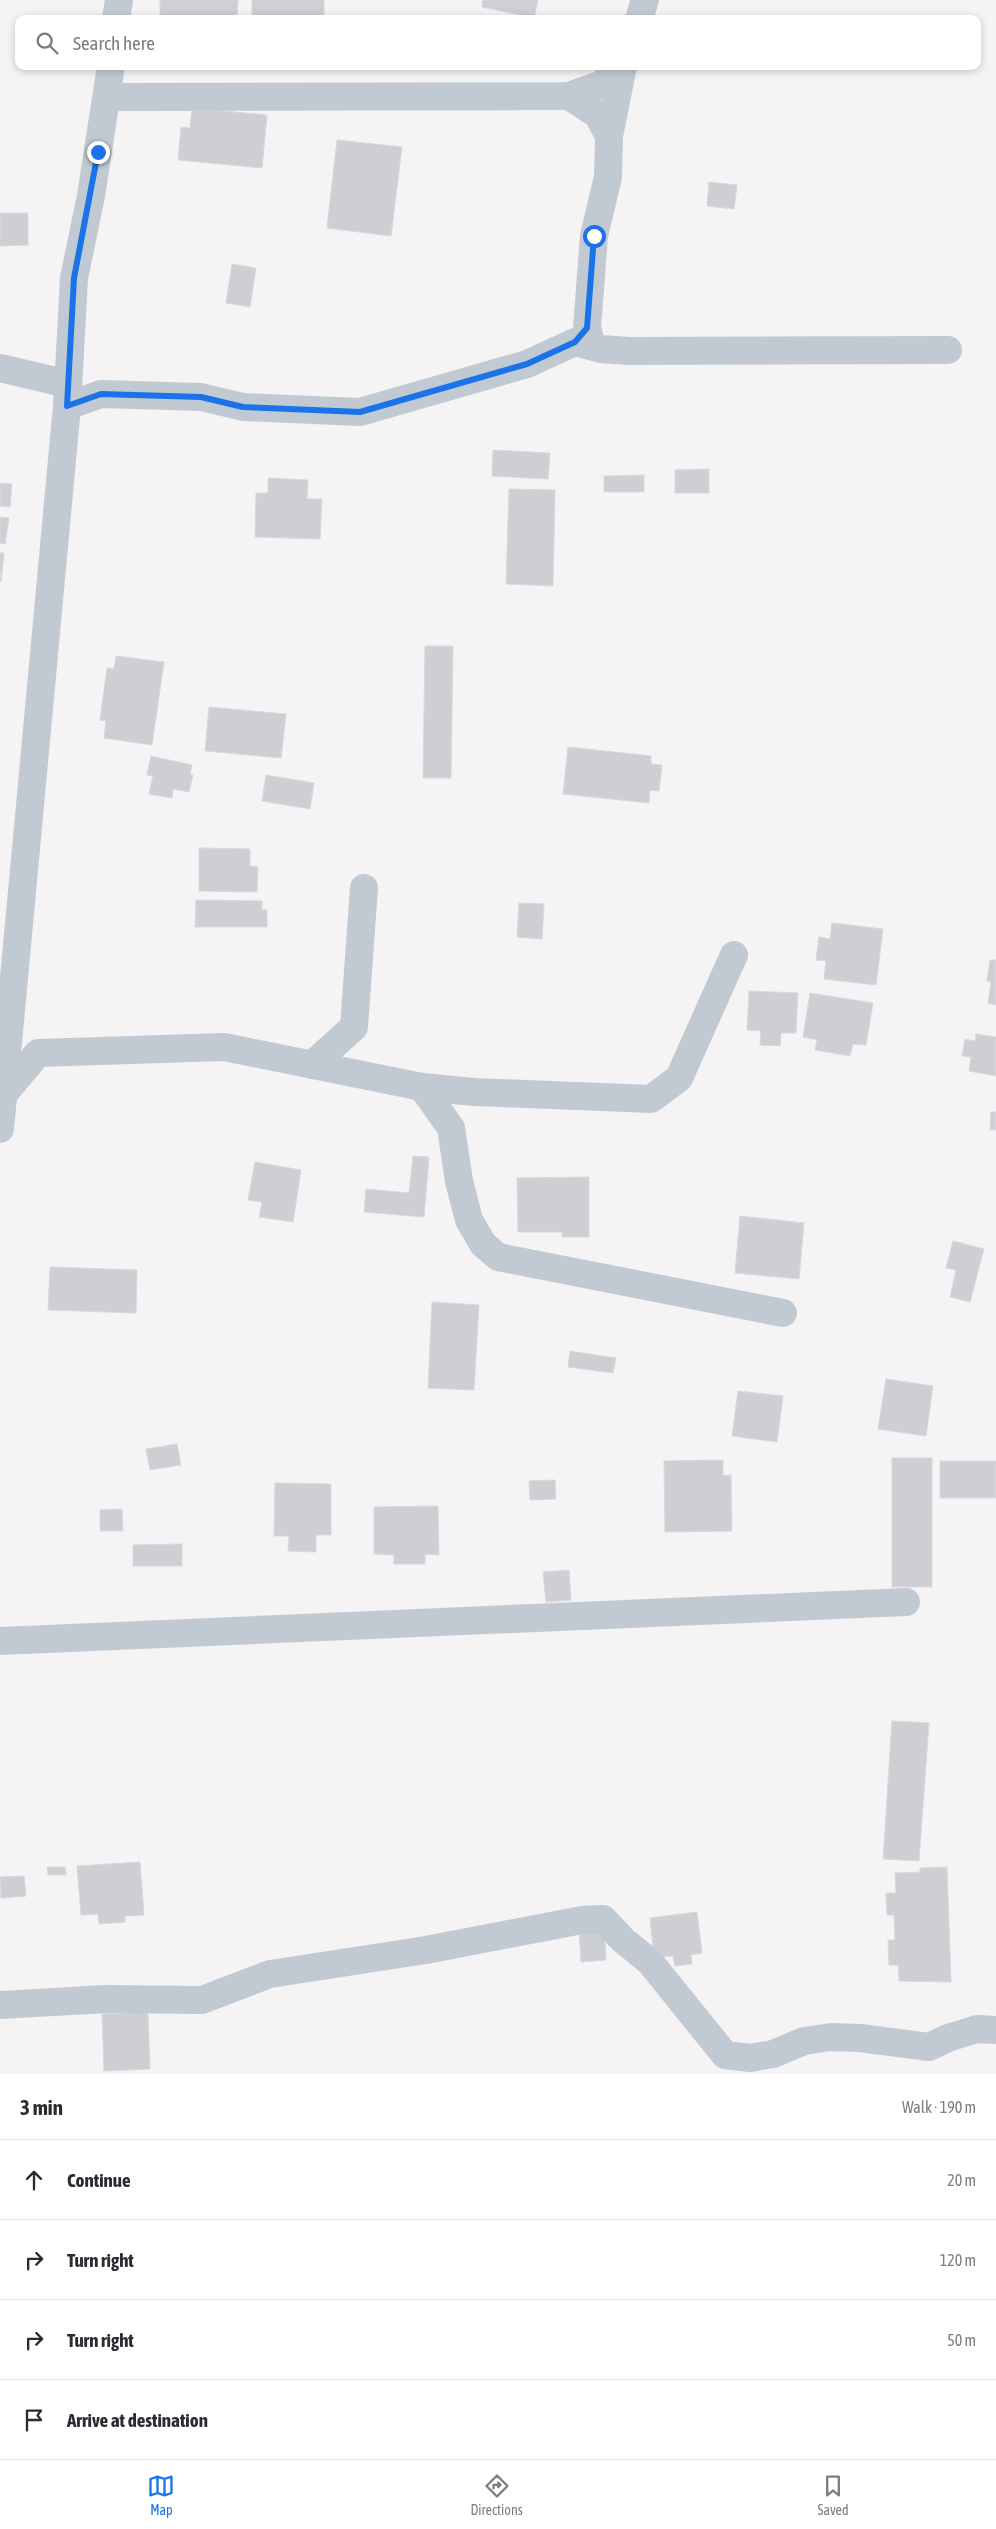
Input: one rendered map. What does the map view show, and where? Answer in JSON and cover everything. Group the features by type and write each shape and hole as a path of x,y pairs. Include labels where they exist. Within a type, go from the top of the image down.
{"street":[{"path":"117,15 119,0"},
{"path":"640,15 645,0"},
{"path":"0,1129 6,1040 6,996 10,928 67,395 74,278 110,70"},
{"path":"107,97 569,96 600,85 618,70"},
{"path":"585,339 594,236 608,177 609,136 622,70"},
{"path":"569,96 598,115 609,136"},
{"path":"0,368 67,395 101,394 201,397 243,407 360,412 527,364 585,339 629,351 948,350"},
{"path":"364,888 354,1027 364,1076"},
{"path":"6,1040 38,1052 224,1047 422,1087 475,1092 651,1099 679,1078 734,955"},
{"path":"312,1065 354,1027"},
{"path":"2,1096 38,1052"},
{"path":"422,1087 451,1128 459,1181 469,1220 483,1244 498,1257 783,1313"},
{"path":"451,1128 475,1092"},
{"path":"0,1641 906,1602"},
{"path":"0,2005 106,2000 202,2000 270,1974 426,1950 582,1920 603,1919 623,1940 650,1962 729,2064 765,2056 804,2041 831,2037 860,2038 928,2047 948,2038 977,2029 996,2030"}],"building":[{"path":"160,0 238,0 237,15 160,15"},
{"path":"252,0 324,0 324,15 252,15"},
{"path":"483,0 538,0 535,15 520,15 482,7"},
{"path":"192,108 267,115 262,168 178,160 181,127 190,128"},
{"path":"337,140 402,147 391,236 327,228"},
{"path":"709,182 737,185 734,209 707,206"},
{"path":"0,213 28,213 28,245 0,246"},
{"path":"232,264 256,268 250,307 226,303"},
{"path":"493,450 550,453 548,479 492,476"},
{"path":"709,469 709,493 675,493 675,470"},
{"path":"644,475 644,492 604,492 604,476"},
{"path":"268,478 308,480 307,499 322,499 320,539 255,537 256,493 268,493"},
{"path":"0,483 12,484 10,507 0,506"},
{"path":"509,489 555,490 553,586 506,584"},
{"path":"0,517 9,518 5,544 0,543"},
{"path":"0,553 4,553 1,582 0,582"},
{"path":"425,646 453,646 451,778 423,778"},
{"path":"116,656 164,662 152,745 104,738 106,721 100,720 107,668 114,669"},
{"path":"209,707 286,714 281,758 205,751"},
{"path":"568,747 651,756 651,764 662,765 659,791 650,790 649,803 563,794"},
{"path":"151,756 192,765 190,775 193,775 189,792 173,789 172,798 149,794 153,776 147,775"},
{"path":"266,775 314,783 310,809 262,801"},
{"path":"199,848 250,849 250,866 258,867 257,892 199,891"},
{"path":"196,900 262,901 262,910 267,910 267,927 195,927"},
{"path":"519,903 544,904 542,939 517,937"},
{"path":"832,923 883,929 876,985 824,979 826,961 816,960 819,937 830,939"},
{"path":"990,960 996,960 996,1005 988,1003 991,982 987,981"},
{"path":"749,991 798,993 796,1033 781,1033 780,1046 760,1045 761,1031 747,1030"},
{"path":"810,993 873,1003 866,1045 853,1044 850,1056 815,1050 817,1040 803,1037"},
{"path":"976,1034 996,1037 996,1076 969,1071 971,1057 962,1056 965,1039 975,1041"},
{"path":"991,1112 996,1112 996,1130 990,1130"},
{"path":"413,1156 429,1157 424,1217 364,1212 366,1189 409,1193"},
{"path":"255,1162 301,1170 293,1222 259,1217 262,1202 248,1200"},
{"path":"589,1177 589,1237 562,1237 562,1232 518,1232 517,1178"},
{"path":"740,1216 804,1223 799,1279 735,1273"},
{"path":"953,1241 984,1249 970,1302 950,1297 956,1270 946,1268"},
{"path":"50,1267 137,1270 136,1313 48,1310"},
{"path":"432,1302 479,1305 474,1390 428,1388"},
{"path":"570,1351 616,1358 613,1373 568,1367"},
{"path":"886,1379 933,1386 926,1436 878,1429"},
{"path":"738,1391 783,1396 777,1442 732,1436"},
{"path":"177,1444 181,1465 150,1470 146,1449"},
{"path":"892,1458 932,1458 932,1587 892,1587"},
{"path":"723,1460 723,1476 731,1475 732,1531 665,1532 664,1461"},
{"path":"940,1461 996,1461 996,1498 940,1498"},
{"path":"555,1480 556,1499 530,1500 529,1481"},
{"path":"275,1483 331,1484 331,1535 316,1535 316,1552 288,1551 289,1536 274,1536"},
{"path":"438,1506 439,1555 425,1554 425,1564 394,1564 394,1555 374,1554 374,1507"},
{"path":"122,1509 123,1531 100,1531 100,1510"},
{"path":"182,1544 182,1566 133,1566 133,1545"},
{"path":"569,1570 571,1600 546,1602 543,1572"},
{"path":"892,1721 929,1723 919,1861 883,1859"},
{"path":"140,1862 144,1915 125,1916 125,1922 99,1924 98,1914 81,1915 77,1866"},
{"path":"47,1867 65,1867 66,1875 48,1875"},
{"path":"947,1867 951,1982 899,1981 898,1965 889,1965 888,1940 895,1940 894,1915 887,1915 886,1893 896,1893 895,1873 920,1872 920,1868"},
{"path":"24,1876 26,1896 1,1898 0,1877"},
{"path":"697,1912 702,1953 691,1955 692,1964 675,1966 673,1956 654,1958 650,1918"},
{"path":"604,1928 606,1960 581,1962 579,1930"},
{"path":"148,2012 150,2069 104,2071 102,2014"}],"route":[{"path":"98,152 74,278 67,406 101,394 201,397 243,407 360,412 527,364 575,342 587,328 594,236"}]}
